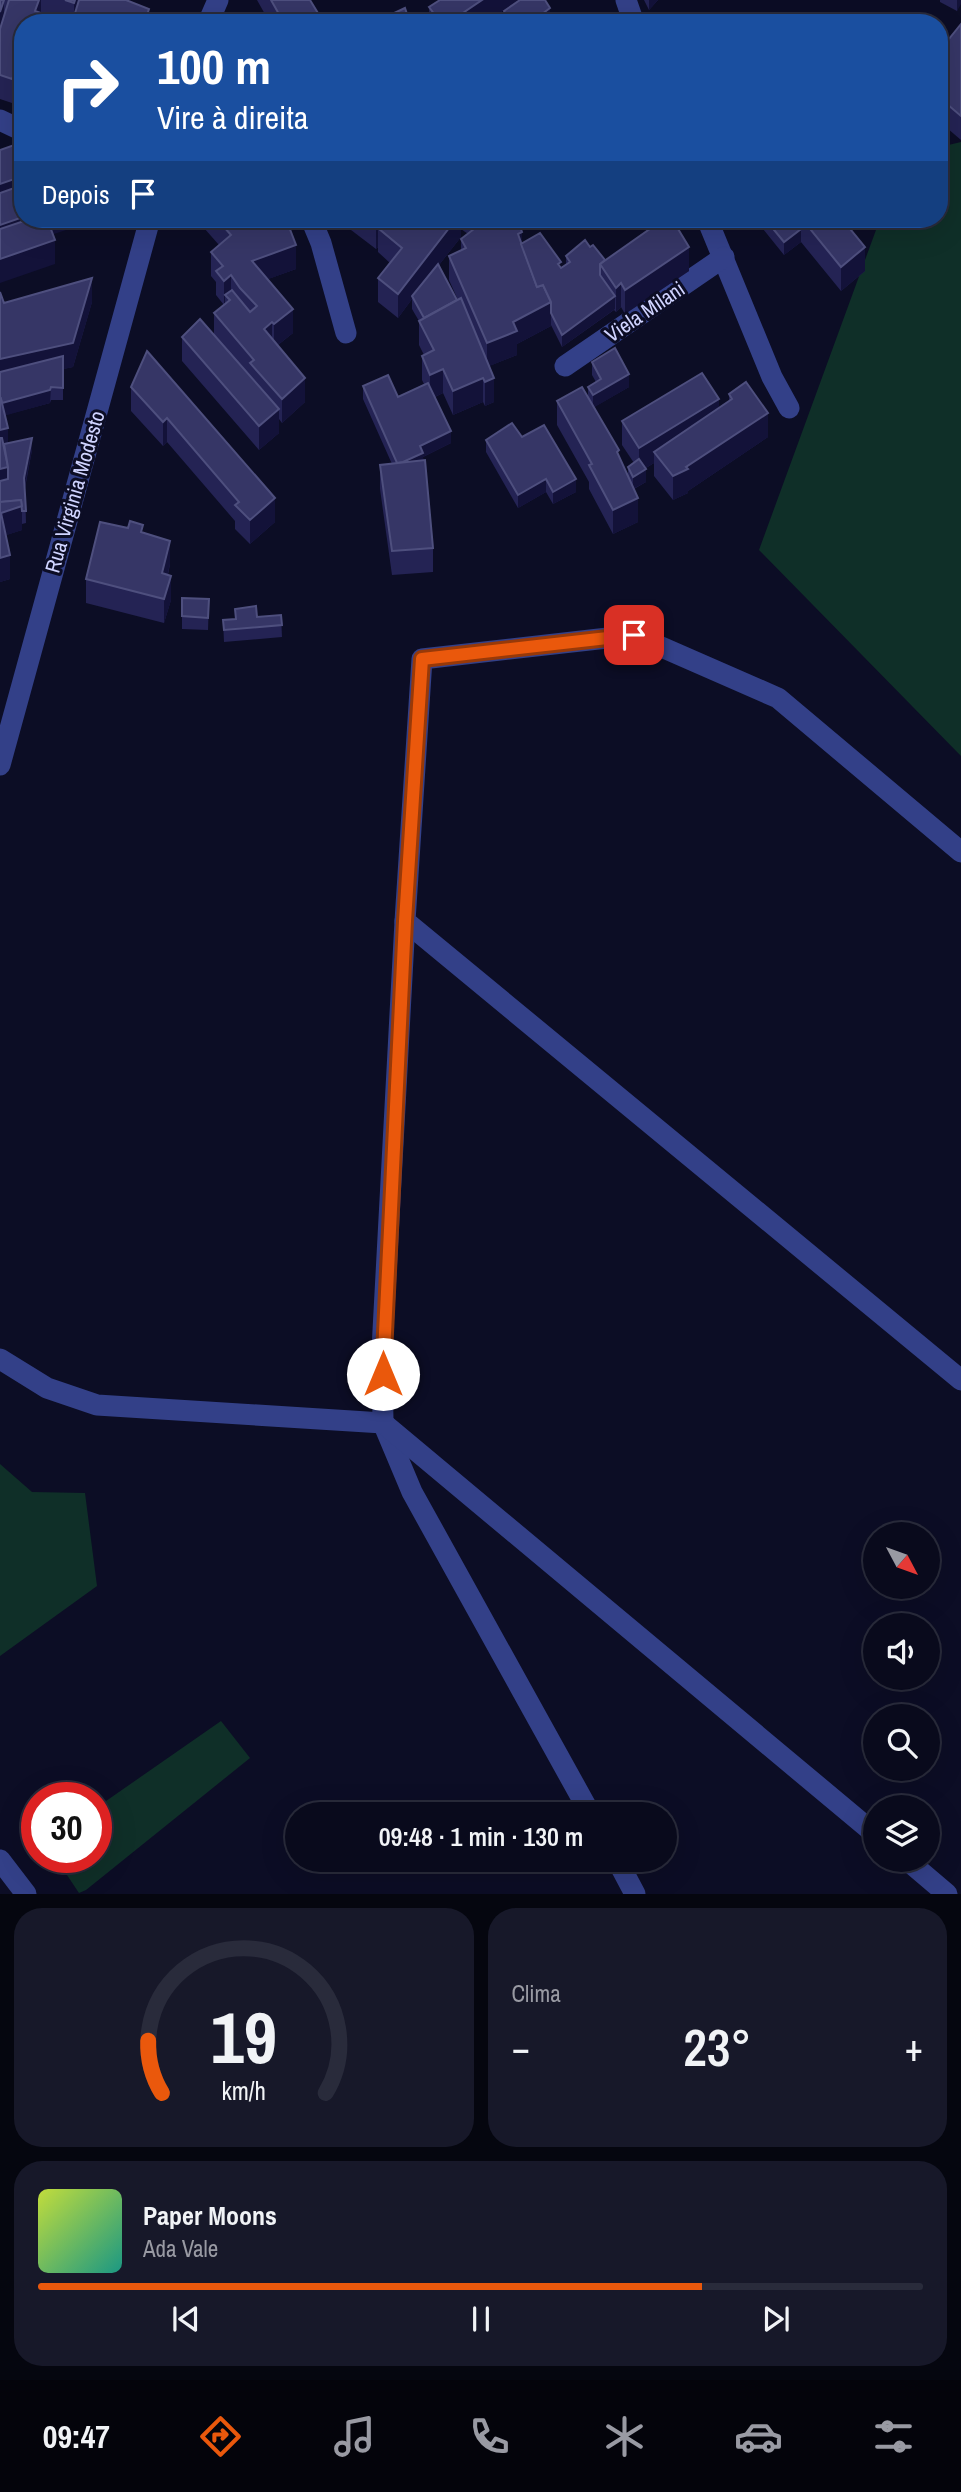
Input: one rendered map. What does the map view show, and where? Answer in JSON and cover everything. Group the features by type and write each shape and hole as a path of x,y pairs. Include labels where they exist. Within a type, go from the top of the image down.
{"street":[{"name":"Rua Virginia Modesto","path":"0,765 148,228"},
{"path":"315,228 346,333"},
{"path":"711,228 772,377 789,408"},
{"name":"Viela Milani","path":"565,366 724,257"},
{"path":"585,1802 412,1492 383,1423 382,1349 422,659 634,635 778,698 961,852"},
{"path":"405,921 961,1380"},
{"path":"0,1359 47,1388 97,1405 383,1423 863,1824"},
{"path":"0,1860 26,1894"},
{"path":"623,1872 635,1894"},
{"path":"921,1872 947,1894"}],"green space":[{"path":"961,142 961,756 759,550 877,228 948,228 948,145"},
{"path":"0,1464 32,1492 85,1493 97,1586 0,1656"},
{"path":"221,1721 250,1758 112,1869 112,1797"},
{"path":"66,1873 107,1873 86,1890 79,1893"}],"building":[{"path":"9,0 39,0 35,11 41,14 14,14 12,79 0,75 0,29"},
{"path":"79,0 126,0 149,9 147,14 75,14"},
{"path":"271,0 310,0 319,14 279,14"},
{"path":"440,0 482,0 461,14 434,14 429,7"},
{"path":"520,0 545,0 550,8 542,14 506,14 504,11"},
{"path":"405,8 407,14 392,14"},
{"path":"961,24 961,116 948,105 948,40"},
{"path":"14,145 14,179 0,184 0,150"},
{"path":"14,188 14,220 0,225 0,193"},
{"path":"14,224 14,228 50,228 55,240 0,259 0,229"},
{"path":"225,228 289,228 296,245 252,261 293,309 264,329 305,378 282,399 250,363 254,360 214,313 230,300 225,295 232,290 250,312 257,306 231,275 224,281 216,271 223,266 211,252 231,235"},
{"path":"378,228 449,228 398,294 378,278 402,248"},
{"path":"475,228 520,228 522,232 518,234 537,287 543,285 551,302 513,322 517,331 487,343 449,256 466,248 461,239"},
{"path":"651,228 677,228 689,247 625,290 621,283 616,288 600,264"},
{"path":"772,228 800,228 801,229 784,242"},
{"path":"809,228 849,228 865,247 841,267"},
{"path":"540,233 561,262 558,264 561,268 570,262 566,256 585,240 590,247 593,245 605,260 600,264 600,275 615,296 562,335 551,313 551,302 543,285 537,287 521,244"},
{"path":"438,264 457,300 424,318 412,296"},
{"path":"92,278 73,343 0,359 0,292 4,303"},
{"path":"461,298 494,378 485,382 483,378 453,391 443,369 430,375 422,356 434,350 419,321"},
{"path":"200,319 279,409 259,426 182,337"},
{"path":"615,348 629,374 593,395 588,387 601,379 592,362"},
{"path":"147,351 275,498 250,520 235,505 239,502 167,418 163,422 131,387"},
{"path":"63,356 63,388 51,387 50,390 2,403 0,372"},
{"path":"702,373 719,399 639,448 622,421"},
{"path":"388,375 398,397 428,383 451,431 420,446 423,453 397,463 363,386"},
{"path":"746,382 768,413 686,467 688,469 673,476 654,452 732,399 729,394"},
{"path":"582,387 619,450 617,452 638,498 613,510 589,465 592,464 557,401"},
{"path":"0,400 8,428 0,430"},
{"path":"512,423 522,437 544,425 576,479 553,492 546,479 518,495 486,440"},
{"path":"0,438 8,467 0,469"},
{"path":"32,438 24,478 26,511 22,511 21,500 0,502 0,481 8,479 4,444"},
{"path":"639,459 646,469 633,477 628,467"},
{"path":"425,460 433,548 392,551 380,465"},
{"path":"21,500 22,506 1,513 10,555 0,558 0,502"},
{"path":"130,521 143,525 141,532 170,541 162,573 171,576 164,599 86,579 100,522 128,528"},
{"path":"182,598 209,599 208,618 182,616"},
{"path":"256,606 257,617 281,615 282,625 224,630 223,620 236,619 235,609"}],"route":[{"path":"383,1374 382,1349 405,921 422,659 634,635"}]}
